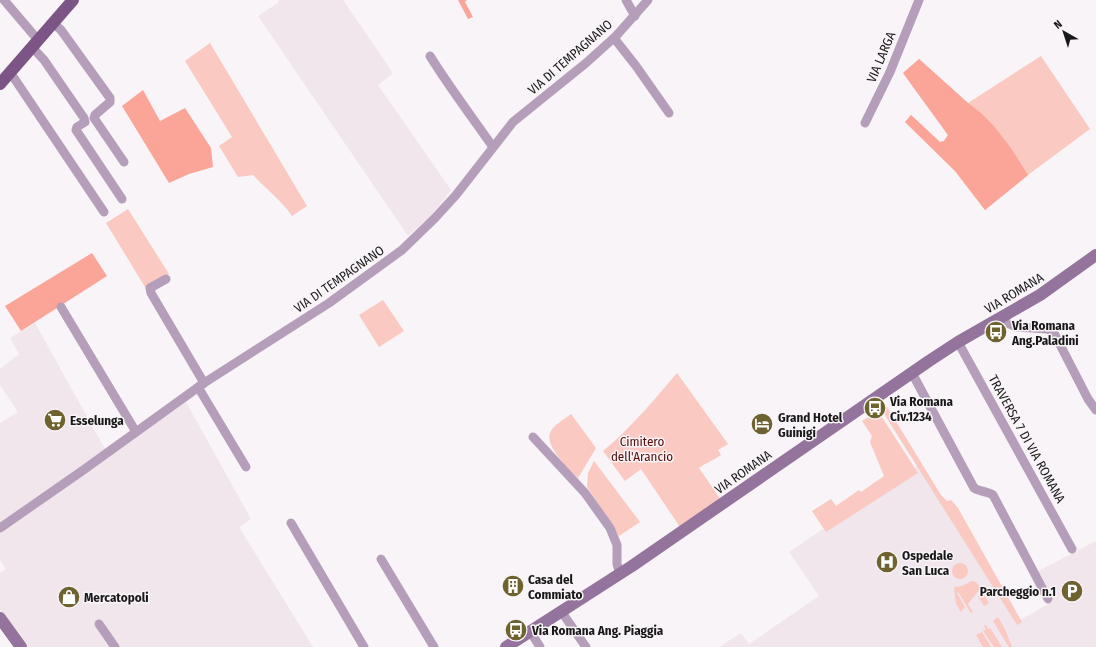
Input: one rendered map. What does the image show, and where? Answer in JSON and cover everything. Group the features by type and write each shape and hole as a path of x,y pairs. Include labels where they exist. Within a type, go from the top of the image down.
{"main road":[{"path":"0,84 73,0"},
{"name":"VIA ROMANA","path":"506,647 620,574 958,342 1040,295 1096,255"},
{"path":"0,618 21,647"}],"street":[{"path":"4,0 84,118 85,122 77,127 76,130 122,199"},
{"path":"626,0 634,16"},
{"name":"VIA DI TEMPAGNANO","path":"0,528 201,385 329,303 402,250 456,195 513,122 570,77 614,38 648,0"},
{"name":"VIA LARGA","path":"865,123 890,72 919,0"},
{"path":"53,23 61,30 110,98 110,102 95,114 94,118 124,162"},
{"path":"614,38 669,113"},
{"path":"430,56 453,92 471,115 492,147"},
{"path":"10,72 104,212"},
{"path":"166,279 150,288 151,293 201,385 220,426 246,467"},
{"path":"60,307 136,432"},
{"path":"998,319 1016,327 1047,328 1054,332 1088,399 1096,410"},
{"name":"TRAVERSA 7 DI VIA ROMANA","path":"958,342 1072,550"},
{"path":"912,373 974,488 978,491 987,492 993,495 1048,599"},
{"path":"533,438 584,493 610,528 617,545 617,564 620,574"},
{"path":"291,523 364,647"},
{"path":"381,559 434,647"},
{"path":"561,611 586,647"},
{"path":"99,624 115,647"},
{"path":"530,631 540,647"}],"shaded area":[{"path":"278,0 343,0 393,73 378,85 451,190 432,215 408,236 258,16 279,2"},
{"path":"458,0 467,0 465,2 473,17 468,19"},
{"path":"919,59 993,125 1011,148 1028,175 985,210 955,171 905,122 911,115 940,142 944,141 948,135 903,73"},
{"path":"143,90 160,121 185,108 211,148 213,167 189,174 169,183 122,106"},
{"path":"92,253 107,276 21,331 5,306"},
{"path":"35,323 109,456 186,402 251,519 239,527 313,647 27,647 0,610 0,573 6,569 0,560 0,423 18,412 0,385 0,369 19,354 10,338"},
{"name":"Ospedale San Luca","path":"920,464 1016,622 1054,601 1038,571 1096,541 1096,647 719,647 741,633 749,644 819,596 789,552"}],"green space":[{"path":"210,43 307,206 292,216 288,210 253,175 238,177 219,146 232,137 185,61"},
{"path":"1041,56 1090,129 1032,172 985,210 955,171 905,122 911,115 940,142 944,141 948,135 903,73 919,59 968,103"},
{"path":"128,209 169,274 145,287 106,223"},
{"path":"383,300 404,331 379,347 359,315"},
{"name":"Cimitero dell'Arancio","path":"677,373 728,444 718,450 721,455 699,468 721,500 680,527 641,469 625,481 603,451 632,424"},
{"path":"886,405 941,495 947,501 951,500 958,508 1022,622 1017,625 881,409"},
{"path":"878,411 918,473 826,532 812,511 831,499 836,506 859,490 861,492 884,476 870,442 872,436 862,421"},
{"path":"571,414 596,448 578,478 554,451 549,438 554,427"},
{"path":"594,461 640,522 619,536 587,487 588,473"},
{"path":"960,563 966,565 968,571 966,577 960,579 954,577 952,571 954,565"},
{"path":"972,581 976,582 980,587 968,604 973,612 971,613 958,592 957,593 965,607 961,612 956,604 954,588"},
{"path":"983,593 989,603 984,606 978,596"},
{"path":"998,617 1005,629 1012,647 1009,647 993,621"},
{"path":"986,625 988,629 990,628 1002,647 994,647 983,631 986,629 984,626"},
{"path":"982,632 991,647 983,647 976,635"}],"place":[{"name":"Via Romana Ang.Paladini","path":"996,332"},
{"name":"Via Romana Civ.1234","path":"875,408"},
{"name":"Esselunga","path":"55,420"},
{"name":"Grand Hotel Guinigi","path":"762,424"},
{"name":"Ospedale San Luca","path":"887,562"},
{"name":"Casa del Commiato","path":"513,586"},
{"name":"Parcheggio n.1","path":"1072,591"},
{"name":"Mercatopoli","path":"69,597"},
{"name":"Via Romana Ang. Piaggia","path":"516,630"}]}
